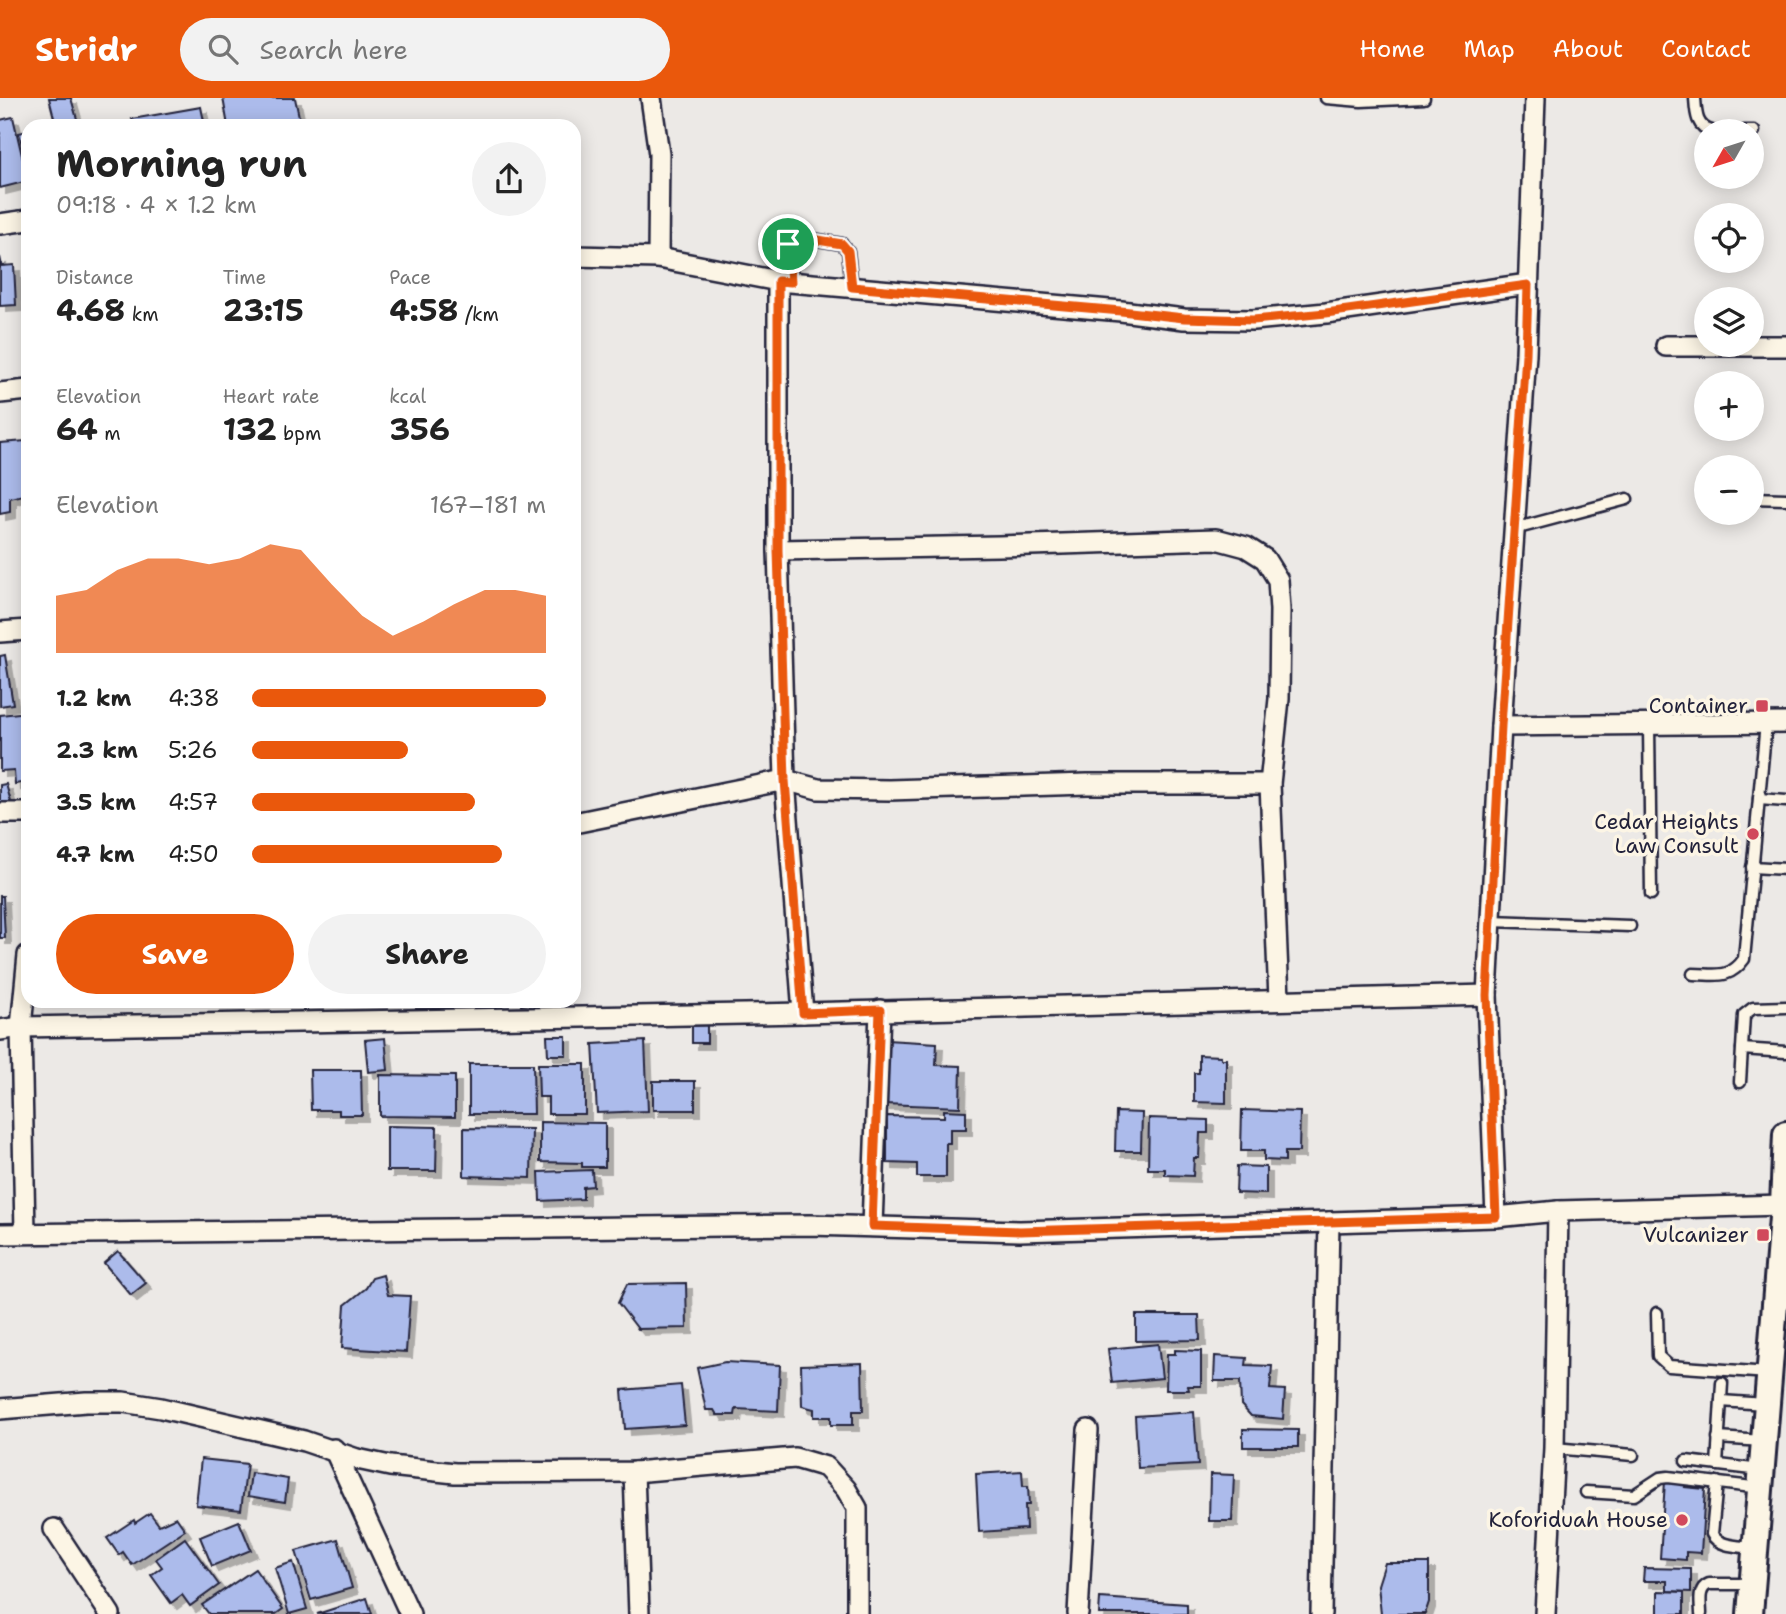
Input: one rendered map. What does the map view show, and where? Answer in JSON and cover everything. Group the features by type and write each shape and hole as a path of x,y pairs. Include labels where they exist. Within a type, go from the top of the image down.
{"street":[{"path":"651,98 659,154 658,258"},
{"path":"1496,1217 1487,995 1501,726 1526,354 1535,98"},
{"path":"0,224 21,221"},
{"path":"581,256 658,258 785,281 1184,318 1253,320 1326,313 1528,285"},
{"path":"785,281 778,550 785,780 803,1013"},
{"path":"1666,346 1786,346"},
{"path":"0,393 21,391"},
{"path":"778,550 1216,539 1246,547 1265,559 1278,580 1280,610 1279,699 1270,785 1279,999"},
{"path":"0,632 21,630"},
{"path":"1501,726 1786,723"},
{"path":"581,822 785,780 818,789 889,790 1087,785 1270,785"},
{"path":"0,813 21,813"},
{"path":"0,1030 21,1027 803,1013 1487,995"},
{"path":"23,1008 25,1233"},
{"path":"872,1226 880,1010"},
{"path":"1751,1614 1769,1373 1780,1308 1786,1134"},
{"path":"0,1234 872,1226 1020,1231 1496,1217 1558,1211 1783,1205"},
{"path":"1545,1614 1554,1448 1558,1211"},
{"path":"1321,1614 1329,1222"},
{"path":"0,1409 86,1402 123,1402 161,1408 334,1449 357,1459 390,1466 455,1473 634,1472 795,1458 825,1467 846,1489 857,1508 857,1614"},
{"path":"1078,1614 1088,1430"},
{"path":"334,1449 410,1614"},
{"path":"634,1472 639,1614"},
{"path":"54,1529 110,1614"}],"lane":[{"path":"1326,98 1361,101 1424,98"},
{"path":"1695,98 1698,119"},
{"path":"785,281 788,244 794,236 842,244 848,251 852,287"},
{"path":"1764,498 1786,499"},
{"path":"1514,529 1627,499"},
{"path":"1693,974 1728,974 1737,969 1744,959 1766,723"},
{"path":"1649,725 1651,894"},
{"path":"1759,799 1786,801"},
{"path":"1752,867 1786,869"},
{"path":"1491,921 1630,926"},
{"path":"1740,1082 1744,1016 1753,1008 1786,1007"},
{"path":"1742,1049 1786,1052"},
{"path":"1657,1313 1658,1356 1670,1366 1769,1373"},
{"path":"1717,1465 1722,1383"},
{"path":"1720,1401 1767,1404"},
{"path":"1718,1438 1764,1441"},
{"path":"1554,1448 1633,1455"},
{"path":"1686,1461 1717,1465 1761,1479"},
{"path":"1586,1492 1634,1495 1660,1478 1668,1477 1717,1482 1761,1479"},
{"path":"1717,1482 1712,1534 1720,1542 1756,1549"},
{"path":"1701,1614 1701,1590 1704,1586 1753,1584"}],"building":[{"path":"49,98 71,98 77,119 54,119"},
{"path":"223,98 295,98 300,119 227,119"},
{"path":"201,107 204,119 132,119"},
{"path":"13,117 21,151 21,183 0,188 0,120"},
{"path":"0,257 2,266 14,265 16,305 0,306"},
{"path":"21,441 21,496 10,498 10,512 0,514 0,443"},
{"path":"5,655 13,704 0,706 0,656"},
{"path":"21,713 21,783 15,784 14,770 0,771 0,715"},
{"path":"6,784 11,802 0,806 0,785"},
{"path":"0,896 3,896 5,938 0,938"},
{"path":"707,1025 707,1043 692,1043 692,1026"},
{"path":"547,1036 566,1036 566,1055 548,1055"},
{"path":"385,1038 388,1070 368,1072 365,1040"},
{"path":"886,1040 937,1043 936,1065 961,1066 960,1107 884,1104"},
{"path":"645,1041 648,1111 597,1113 593,1044"},
{"path":"1199,1055 1221,1056 1221,1059 1226,1059 1226,1103 1194,1102 1194,1073 1199,1073"},
{"path":"469,1064 533,1064 534,1114 469,1114"},
{"path":"538,1064 585,1064 585,1114 548,1114 548,1097 539,1097"},
{"path":"310,1070 361,1070 362,1115 339,1115 339,1110 311,1110"},
{"path":"380,1075 455,1076 455,1117 380,1116"},
{"path":"653,1081 695,1081 695,1110 653,1110"},
{"path":"944,1110 966,1111 966,1129 950,1129 950,1143 946,1143 946,1177 917,1177 917,1164 887,1163 887,1116 944,1117"},
{"path":"1242,1110 1300,1112 1299,1152 1285,1152 1285,1161 1264,1160 1264,1151 1241,1151"},
{"path":"1116,1112 1142,1113 1141,1151 1115,1151"},
{"path":"1149,1118 1208,1120 1208,1133 1200,1133 1199,1158 1194,1158 1193,1176 1165,1175 1165,1169 1148,1169"},
{"path":"540,1122 605,1123 605,1167 582,1167 582,1163 540,1162"},
{"path":"387,1126 437,1127 436,1171 387,1171"},
{"path":"464,1128 532,1129 531,1178 464,1176"},
{"path":"1237,1166 1266,1167 1266,1194 1236,1193"},
{"path":"592,1170 593,1186 583,1187 583,1199 540,1201 539,1172"},
{"path":"118,1251 146,1283 131,1295 104,1263"},
{"path":"383,1275 388,1295 410,1296 406,1352 342,1348 345,1305 366,1288 372,1278"},
{"path":"686,1283 687,1328 638,1329 618,1303 627,1284"},
{"path":"1136,1315 1199,1315 1200,1340 1136,1341"},
{"path":"1158,1344 1162,1378 1112,1383 1108,1349"},
{"path":"1175,1350 1201,1351 1201,1386 1188,1386 1189,1390 1166,1390 1167,1354 1175,1354"},
{"path":"1215,1356 1247,1358 1246,1365 1272,1366 1270,1389 1285,1390 1283,1419 1251,1416 1241,1405 1240,1381 1214,1381"},
{"path":"725,1362 780,1365 778,1411 736,1409 735,1415 717,1415 714,1410 706,1410 697,1368"},
{"path":"862,1363 863,1411 853,1411 853,1425 831,1425 831,1417 814,1417 814,1409 802,1406 801,1365"},
{"path":"681,1385 685,1425 625,1429 622,1390"},
{"path":"1194,1412 1198,1465 1138,1468 1135,1416"},
{"path":"1243,1429 1298,1430 1298,1447 1243,1447"},
{"path":"201,1459 247,1464 241,1510 196,1505"},
{"path":"1022,1471 1023,1486 1028,1486 1029,1505 1025,1505 1026,1529 979,1532 976,1474"},
{"path":"251,1473 288,1479 285,1502 248,1496"},
{"path":"1210,1474 1234,1475 1232,1521 1209,1521"},
{"name":"Koforiduah House","path":"1665,1481 1686,1483 1685,1487 1705,1489 1701,1553 1686,1552 1686,1560 1660,1558"},
{"path":"150,1513 159,1525 176,1517 185,1530 132,1565 123,1552 119,1555 107,1538"},
{"path":"239,1521 251,1550 212,1566 200,1537"},
{"path":"185,1538 219,1585 190,1606 182,1595 171,1603 151,1575 162,1567 156,1559"},
{"path":"338,1539 352,1588 311,1600 296,1551"},
{"path":"293,1562 307,1609 289,1614 275,1568"},
{"path":"1385,1563 1429,1563 1429,1602 1425,1614 1381,1614 1378,1585"},
{"path":"1644,1568 1691,1569 1691,1592 1667,1591 1667,1581 1643,1581"},
{"path":"255,1569 283,1609 276,1614 209,1614 202,1605"},
{"path":"1658,1591 1684,1592 1684,1614 1658,1614"},
{"path":"367,1598 372,1614 317,1614"},
{"path":"1100,1598 1187,1604 1187,1614 1099,1614"}],"place":[{"name":"Container","path":"1762,706"},
{"name":"Cedar Heights Law Consult","path":"1753,834"},
{"name":"Vulcanizer","path":"1763,1235"},
{"name":"Koforiduah House","path":"1682,1520"}],"route":[{"path":"794,236 842,244 848,251 852,287 1184,318 1253,320 1326,313 1528,285 1487,995 1496,1217 1020,1231 872,1226 880,1010 803,1013 785,780 778,550 778,281 791,282 788,244 794,236"}]}
